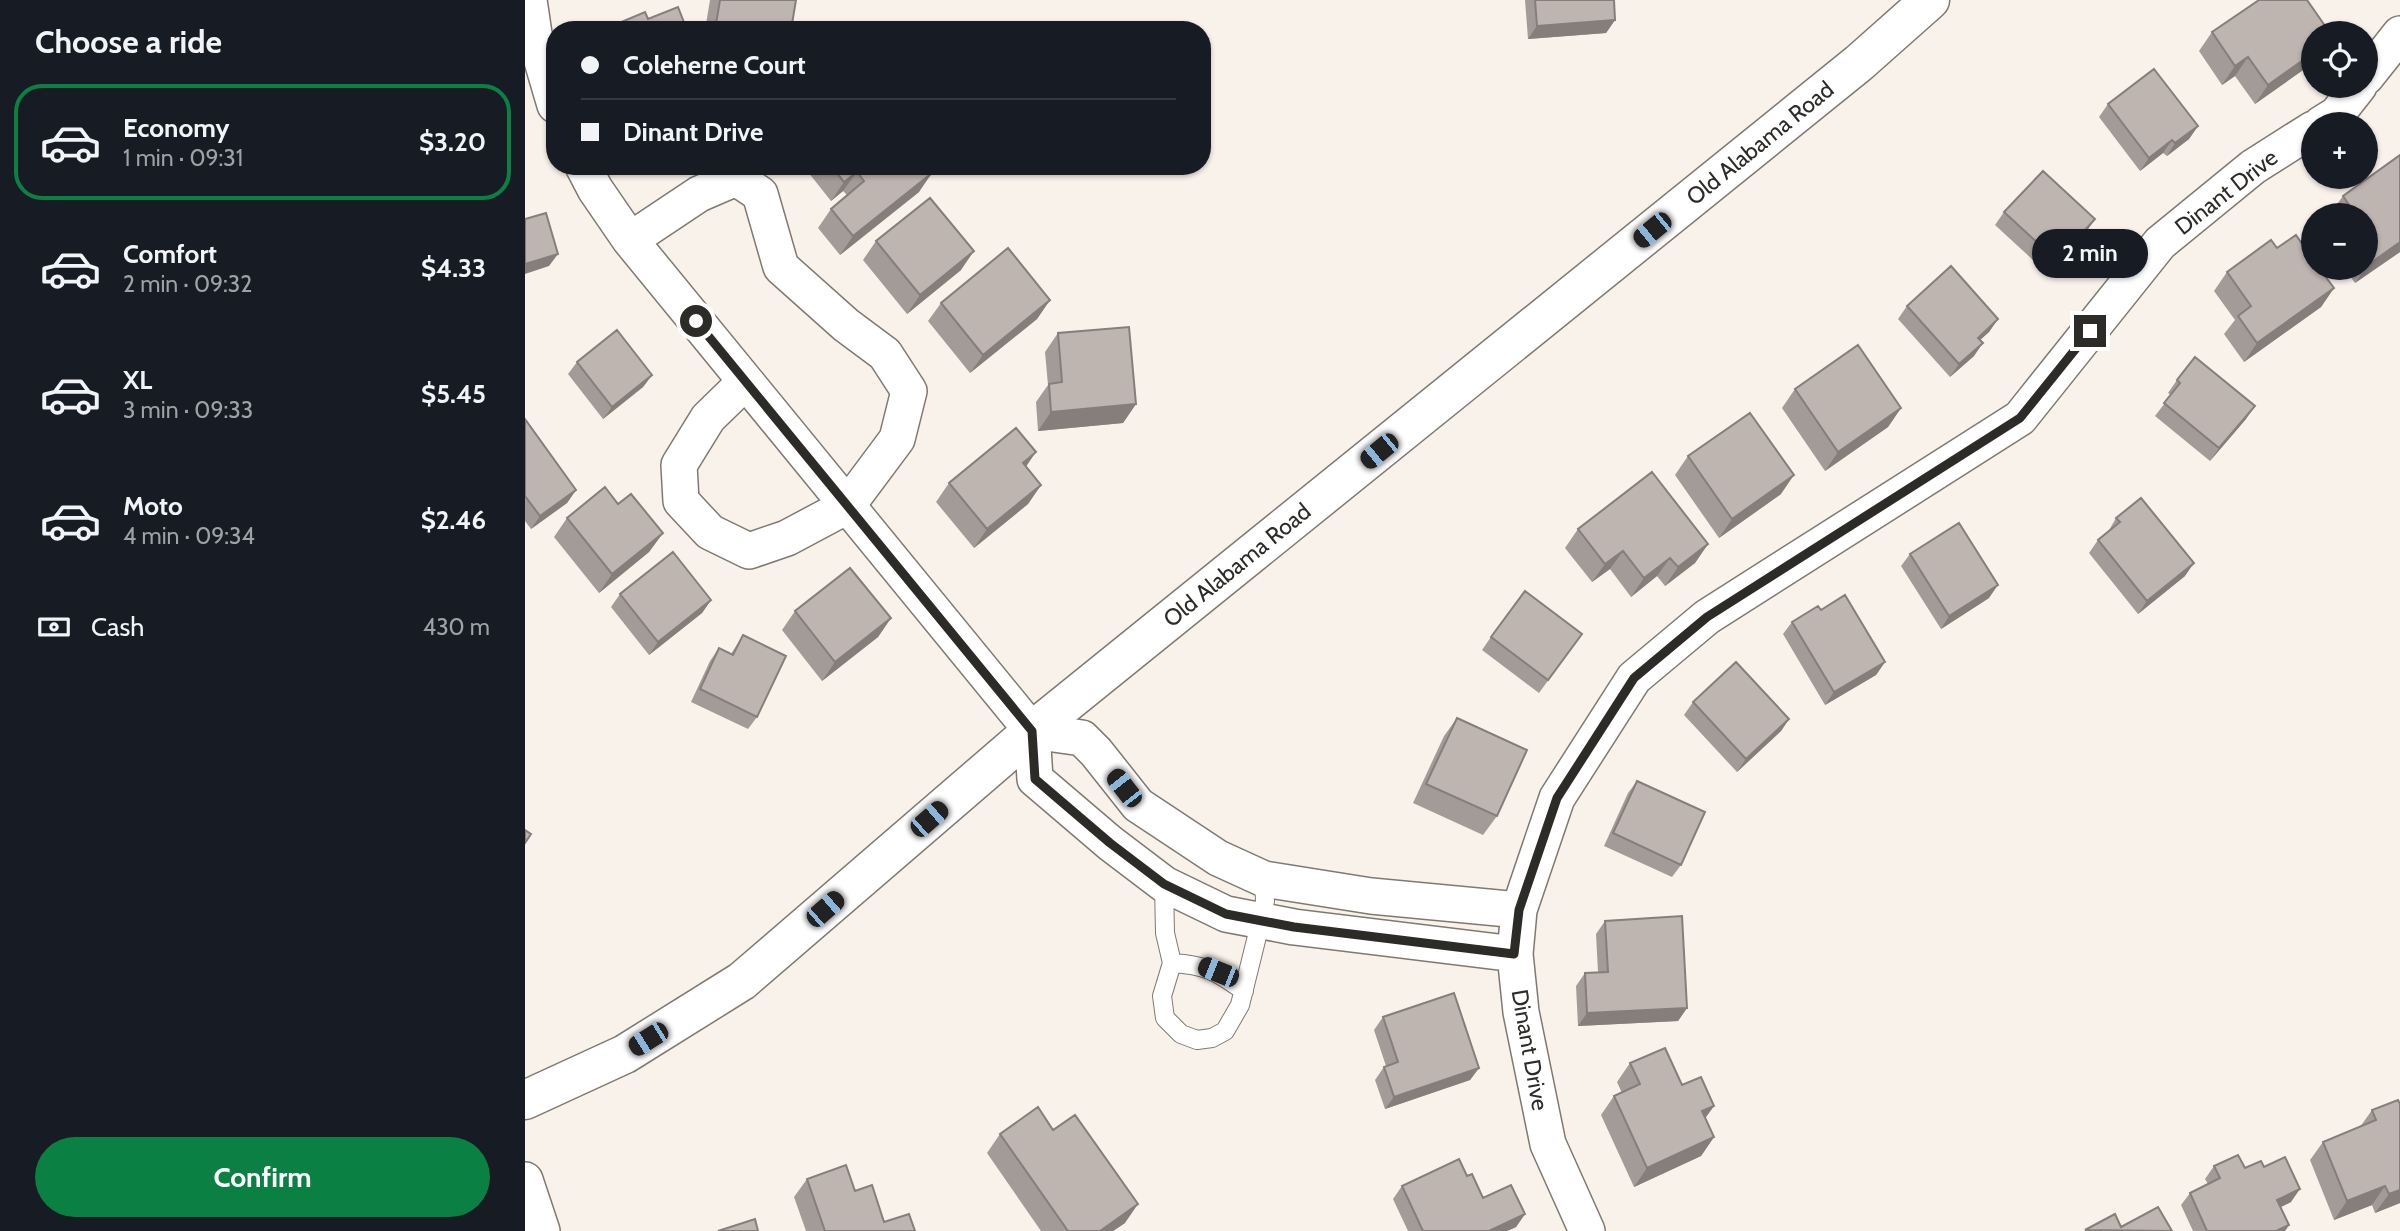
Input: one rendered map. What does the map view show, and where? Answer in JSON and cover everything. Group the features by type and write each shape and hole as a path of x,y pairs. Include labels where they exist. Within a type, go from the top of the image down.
{"main road":[{"name":"Old Alabama Road","path":"525,1100 625,1054 742,981 1032,731 1848,72 1930,0"}],"street":[{"path":"529,0 534,34 546,74"},
{"path":"2378,62 2400,34"},
{"path":"2339,112 2350,98"},
{"name":"Dinant Drive","path":"1587,1231 1548,1144 1521,1012 1514,954 1519,910 1557,798 1634,678 1707,617 2020,418 2160,243 2253,167 2301,137"},
{"path":"588,175 630,240 1032,731 1035,779 1110,843 1164,884 1226,914 1294,927 1514,954"},
{"path":"630,240 699,194 736,178 760,194 781,267 846,325 885,354 909,391 897,439 847,506 787,538 749,551 710,532 681,501 679,465 708,418 745,382"},
{"path":"1032,731 1082,738 1097,752 1138,805 1218,858 1263,879 1371,896 1519,910"},
{"path":"1110,843 1138,805"},
{"path":"525,1180 543,1231"}],"lane":[{"path":"1164,884 1165,933 1172,963 1162,996 1165,1017 1181,1034 1197,1040 1212,1038 1224,1031 1240,1005 1265,901 1263,879"},
{"path":"1172,963 1198,964 1218,972 1244,990"}],"building":[{"path":"720,0 796,0 792,21 716,21"},
{"path":"1535,0 1614,0 1615,20 1537,26"},
{"path":"2259,0 2307,0 2322,21 2301,21 2301,62 2268,85 2248,57 2235,66 2212,32"},
{"path":"678,7 683,21 624,21 645,12 648,19"},
{"path":"2154,69 2198,126 2175,143 2172,140 2149,158 2108,104"},
{"path":"2400,155 2400,242 2378,258 2378,203 2348,203 2343,196 2353,189 2378,189 2378,171"},
{"path":"2043,171 2095,219 2075,241 2073,238 2054,258 2004,212"},
{"path":"838,175 853,175 844,182"},
{"path":"859,175 929,175 853,236 831,209 864,181"},
{"path":"930,198 974,251 920,295 876,241"},
{"path":"546,213 558,254 525,264 525,219"},
{"path":"2296,235 2301,242 2301,280 2328,280 2334,288 2257,343 2238,316 2251,306 2227,272 2271,240 2277,248"},
{"path":"1008,248 1050,300 983,355 941,303"},
{"path":"1951,266 1998,319 1978,338 1983,343 1959,364 1907,306"},
{"path":"1129,327 1136,404 1051,412 1049,384 1062,382 1058,333"},
{"path":"617,330 652,375 612,407 577,362"},
{"path":"1858,345 1901,408 1838,452 1795,389"},
{"path":"2195,357 2255,406 2219,448 2164,403"},
{"path":"1750,413 1794,475 1732,519 1688,456"},
{"path":"525,419 576,490 540,516 525,496"},
{"path":"1016,428 1036,452 1023,463 1041,485 987,529 949,483"},
{"path":"1652,472 1708,544 1678,567 1670,558 1644,578 1623,551 1605,564 1578,529"},
{"path":"605,487 618,504 631,494 663,533 612,574 567,518"},
{"path":"2141,498 2194,563 2147,601 2098,540 2120,522 2116,518"},
{"path":"1959,523 1998,585 1949,616 1910,554"},
{"path":"673,552 711,600 658,642 620,594"},
{"path":"850,568 891,618 835,662 795,611"},
{"path":"1525,591 1582,634 1548,680 1491,637"},
{"path":"1845,595 1885,662 1834,692 1792,622 1818,606 1821,610"},
{"path":"743,635 786,656 757,717 700,689 719,648 733,655"},
{"path":"1736,662 1789,719 1746,759 1693,702"},
{"path":"1457,718 1527,750 1497,816 1426,784"},
{"path":"1637,781 1705,812 1681,865 1613,833"},
{"path":"525,830 531,834 525,843"},
{"path":"1682,916 1687,1008 1587,1013 1585,973 1608,972 1605,921"},
{"path":"1454,993 1479,1068 1394,1097 1384,1067 1398,1062 1383,1017"},
{"path":"1665,1048 1682,1085 1701,1077 1714,1106 1702,1111 1714,1137 1647,1168 1614,1096 1640,1084 1630,1063"},
{"path":"2398,1100 2400,1190 2389,1194 2385,1186 2347,1201 2323,1142 2376,1120 2372,1110"},
{"path":"1038,1107 1053,1130 1075,1115 1138,1204 1100,1231 1068,1231 1000,1134"},
{"path":"2238,1155 2245,1168 2261,1161 2264,1167 2285,1157 2300,1189 2277,1200 2289,1225 2276,1231 2207,1231 2190,1193 2220,1178 2214,1166"},
{"path":"1459,1159 1467,1176 1472,1174 1483,1198 1511,1185 1525,1214 1489,1231 1423,1231 1402,1186"},
{"path":"846,1165 855,1191 872,1185 884,1222 909,1214 915,1231 825,1231 807,1179"},
{"path":"2158,1207 2172,1231 2085,1230 2115,1214 2121,1227"},
{"path":"755,1219 758,1231 718,1231"}],"route":[{"path":"696,321 1032,731 1035,779 1133,861 1164,884 1226,914 1294,927 1514,954 1519,910 1557,798 1634,678 1707,617 2020,418 2090,331"}]}
